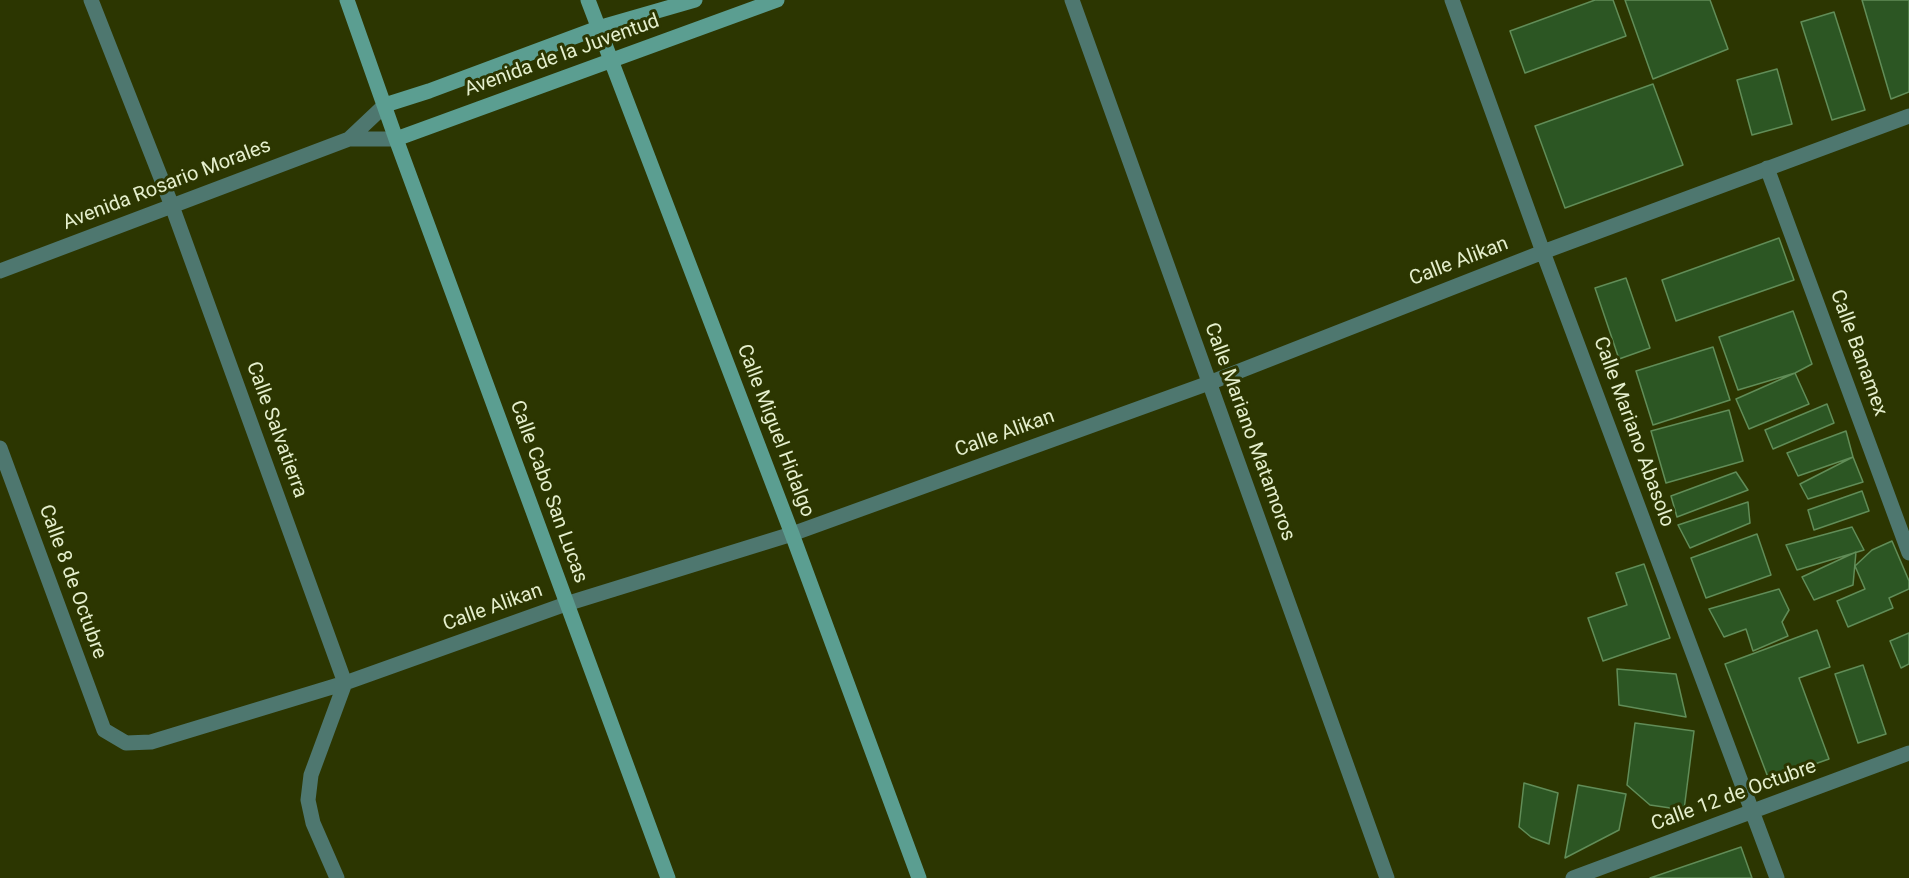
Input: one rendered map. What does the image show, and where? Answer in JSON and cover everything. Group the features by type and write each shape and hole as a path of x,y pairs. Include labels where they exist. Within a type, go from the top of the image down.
{"main road":[{"name":"Calle Cabo San Lucas","path":"347,0 668,878"},
{"name":"Calle Miguel Hidalgo","path":"588,0 792,534 919,878"},
{"name":"Avenida de la Juventud","path":"387,112 429,91 598,28 695,0"},
{"name":"Avenida de la Juventud","path":"396,139 777,0"}],"street":[{"name":"Calle Salvatierra","path":"91,0 171,206 345,683"},
{"name":"Calle Mariano Matamoros","path":"1072,0 1387,878"},
{"name":"Calle Mariano Abasolo","path":"1452,0 1543,252 1777,878"},
{"path":"349,139 387,112"},
{"name":"Calle Alikan","path":"104,730 126,743 152,742 345,683 566,604 792,534 1209,383 1543,252 1909,116"},
{"name":"Avenida Rosario Morales","path":"0,271 349,139"},
{"path":"349,139 396,139"},
{"name":"Calle Banamex","path":"1767,168 1909,553"},
{"name":"Calle 8 de Octubre","path":"0,448 104,730"},
{"path":"337,878 312,823 308,800 311,775 345,683"},
{"name":"Calle 12 de Octubre","path":"1572,878 1909,753"}],"building":[{"path":"1595,0 1613,0 1626,36 1525,73 1510,31"},
{"path":"1625,0 1710,0 1728,49 1653,79"},
{"path":"1862,0 1909,0 1909,92 1891,99"},
{"path":"1834,12 1865,110 1832,120 1801,22"},
{"path":"1777,69 1792,124 1752,135 1737,80"},
{"path":"1653,84 1683,165 1565,208 1535,126"},
{"path":"1779,238 1794,280 1676,321 1662,280"},
{"path":"1626,278 1650,348 1619,359 1595,288"},
{"path":"1793,311 1812,364 1795,373 1738,390 1719,337"},
{"path":"1713,347 1730,400 1653,425 1636,371"},
{"path":"1795,373 1809,404 1749,429 1736,399"},
{"path":"1827,404 1834,423 1773,449 1765,430"},
{"path":"1729,410 1743,461 1666,483 1651,431"},
{"path":"1846,431 1853,457 1798,476 1787,453"},
{"path":"1853,457 1863,482 1808,499 1800,484"},
{"path":"1736,472 1748,490 1677,517 1671,496"},
{"path":"1862,491 1869,511 1814,530 1808,510"},
{"path":"1748,502 1750,523 1690,548 1678,525"},
{"path":"1852,527 1864,550 1797,570 1786,545"},
{"path":"1757,534 1771,575 1706,598 1691,558"},
{"path":"1892,541 1909,581 1909,589 1889,598 1893,608 1848,627 1837,601 1865,589 1855,566 1872,550"},
{"path":"1856,552 1853,585 1814,600 1802,577"},
{"path":"1644,564 1670,638 1603,661 1588,618 1627,605 1616,573"},
{"path":"1779,589 1789,610 1782,622 1788,636 1753,651 1746,629 1724,637 1709,609"},
{"path":"1817,630 1830,667 1799,678 1829,759 1769,780 1725,664"},
{"path":"1909,633 1909,664 1901,668 1890,641"},
{"path":"1863,665 1886,734 1858,743 1835,674"},
{"path":"1617,669 1676,674 1686,717 1619,705"},
{"path":"1635,723 1694,731 1684,810 1650,805 1627,785"},
{"path":"1524,783 1558,793 1549,844 1531,837 1519,827"},
{"path":"1578,785 1626,794 1619,830 1565,858"},
{"path":"1741,847 1752,878 1650,878"}]}
